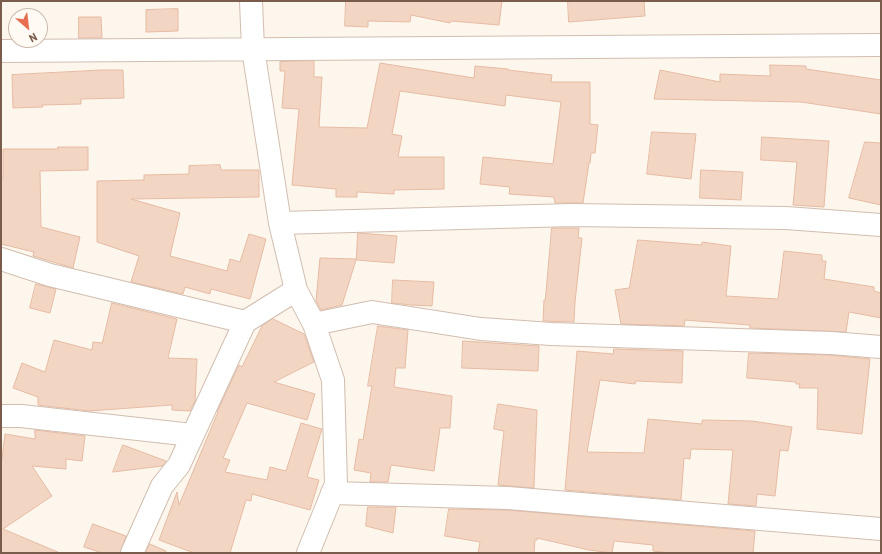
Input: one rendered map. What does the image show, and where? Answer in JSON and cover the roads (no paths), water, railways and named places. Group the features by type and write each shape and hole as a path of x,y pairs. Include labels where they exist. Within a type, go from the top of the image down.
{"street":[{"path":"250,1 253,49 280,223 296,290 314,324 333,380 336,484 308,553"},
{"path":"1,51 881,45"},
{"path":"280,223 572,215 786,218 881,225"},
{"path":"1,259 50,275 245,322"},
{"path":"132,553 162,486 179,465 245,322 296,290"},
{"path":"314,324 372,312 482,329 551,334 831,343 881,347"},
{"path":"1,416 21,416 192,435"},
{"path":"332,493 508,498 881,529"}]}
